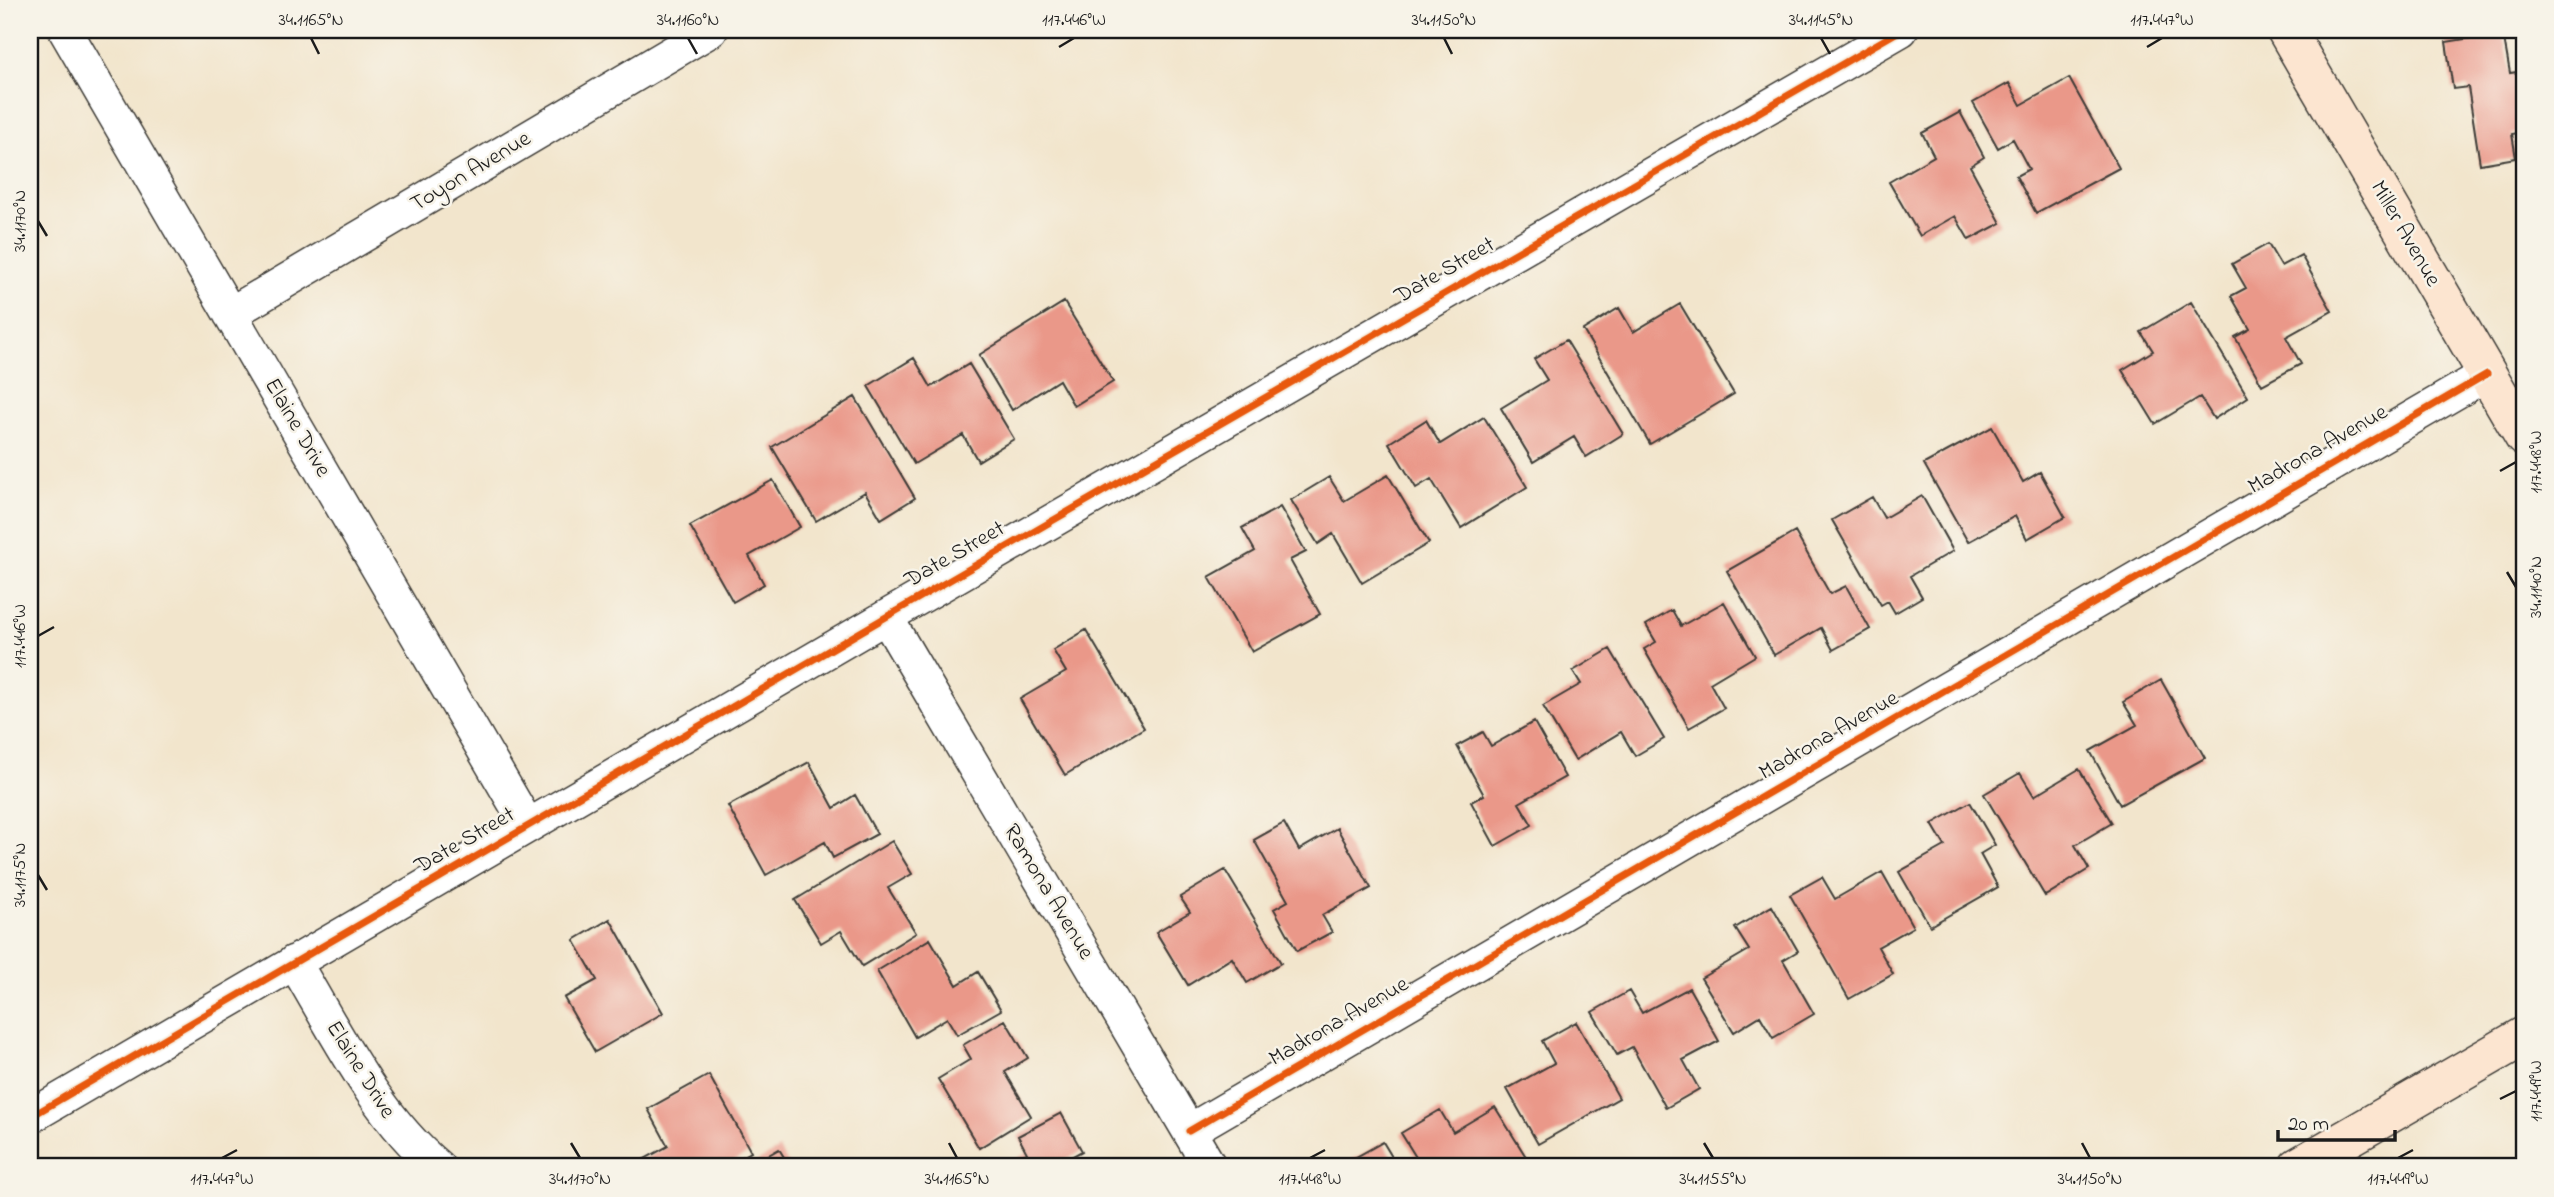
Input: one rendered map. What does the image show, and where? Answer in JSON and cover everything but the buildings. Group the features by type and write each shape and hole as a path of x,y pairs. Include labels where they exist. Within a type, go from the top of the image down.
{"street":[{"name":"Elaine Drive","path":"65,30 528,826"},
{"name":"Toyon Avenue","path":"230,314 711,30"},
{"name":"Date Street","path":"30,1117 886,617 1901,30"},
{"name":"Miller Avenue","path":"2286,30 2524,437"},
{"name":"Madrona Avenue","path":"1189,1131 2487,374"},
{"name":"Ramona Avenue","path":"886,617 1210,1167"},
{"name":"Elaine Drive","path":"294,962 393,1124 438,1167"},
{"path":"2298,1167 2524,1036"}],"cycle path":[{"path":"30,1117 886,617 1901,30"},
{"path":"1189,1131 2487,374"}]}
